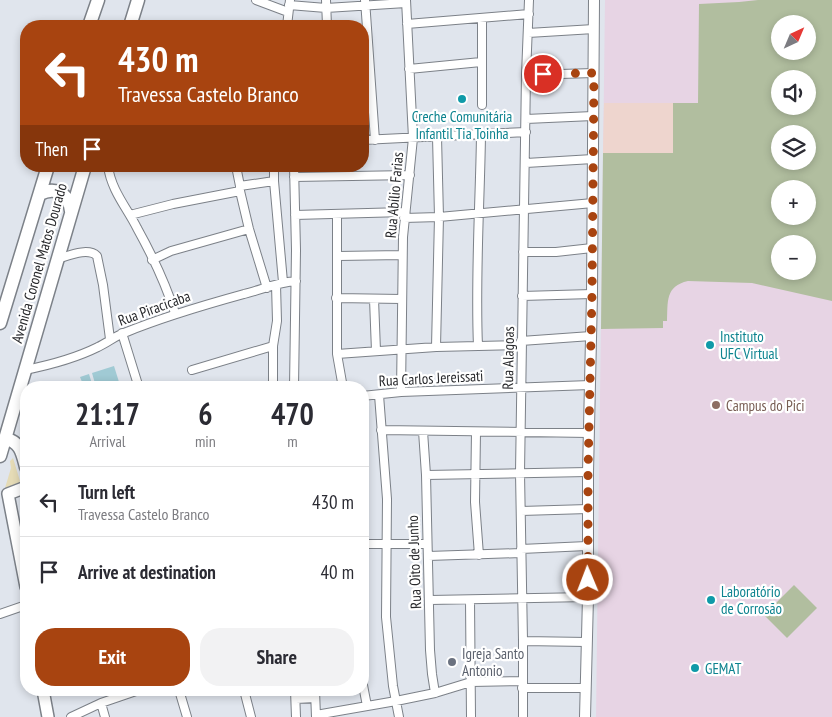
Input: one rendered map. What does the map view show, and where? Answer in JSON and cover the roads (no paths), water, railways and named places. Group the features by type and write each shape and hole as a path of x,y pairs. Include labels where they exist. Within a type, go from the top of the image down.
{"main road":[{"path":"92,20 98,0"},
{"path":"132,20 138,0"},
{"name":"Avenida Coronel Matos Dourado","path":"0,323 46,172"},
{"name":"Avenida Coronel Matos Dourado","path":"22,381 83,172"},
{"path":"40,194 52,190 59,192 66,196 70,203 71,211"},
{"name":"Avenida Coronel Matos Dourado","path":"0,456 20,387"},
{"path":"5,438 14,440 20,448"},
{"path":"20,489 4,495 20,562"},
{"path":"44,696 48,717"}],"street":[{"path":"256,0 289,6 406,1"},
{"name":"Rua Alagoas","path":"523,717 520,473 521,343 529,0"},
{"path":"585,717 592,294 594,0"},
{"name":"Rua Abílio Farias","path":"401,392 402,255 404,215 413,138 406,1"},
{"path":"365,3 366,20"},
{"path":"326,4 327,20"},
{"path":"288,20 289,6"},
{"path":"407,24 528,14"},
{"path":"482,18 482,105"},
{"path":"528,33 594,29"},
{"path":"369,58 375,140"},
{"path":"409,69 481,62"},
{"path":"526,75 594,73"},
{"path":"526,119 594,116"},
{"path":"369,140 526,132"},
{"path":"478,346 477,255 480,213 481,135"},
{"path":"436,347 439,217 437,136"},
{"path":"526,163 593,159"},
{"path":"109,172 111,180 152,260 175,313"},
{"path":"237,172 249,229 267,288"},
{"path":"273,381 273,346 278,321 280,283 274,172"},
{"path":"294,172 296,281 294,381"},
{"path":"294,177 410,175"},
{"path":"130,215 274,181"},
{"path":"295,215 337,214 439,217 593,203"},
{"path":"337,214 336,354 341,381"},
{"path":"152,260 171,251 249,229"},
{"path":"523,252 556,252 592,248"},
{"path":"57,259 87,252 94,253 97,256 104,285 110,340"},
{"path":"338,256 402,255"},
{"name":"Rua Piracicaba","path":"25,370 62,361 95,349 122,333 175,313 280,283 296,281"},
{"path":"522,296 592,294"},
{"path":"336,298 402,299"},
{"path":"374,299 376,351"},
{"path":"122,333 137,381"},
{"path":"336,354 521,343 591,336"},
{"path":"192,370 273,346"},
{"name":"Rua Carlos Jereissati","path":"369,396 401,392 590,384"},
{"path":"379,395 387,499 386,617 393,686 399,717"},
{"path":"381,430 589,433"},
{"name":"Rua Oito de Junho","path":"422,431 426,476 432,674 435,692"},
{"path":"476,432 476,511 479,555"},
{"path":"426,476 588,472"},
{"path":"521,512 588,509"},
{"path":"369,544 427,544"},
{"path":"428,556 479,555 587,546"},
{"path":"430,600 588,597"},
{"path":"470,600 471,717"},
{"path":"0,614 20,607"},
{"path":"523,641 587,642"},
{"path":"315,696 316,716 396,701 471,682 585,688"},
{"path":"71,717 121,696"},
{"path":"181,696 187,717"},
{"path":"246,696 251,717"},
{"path":"296,696 296,717"},
{"path":"296,699 307,696"},
{"path":"359,717 363,707 363,696"},
{"path":"101,703 105,717"}],"water":[{"path":"114,366 119,381 94,381 92,373"},
{"path":"89,374 91,381 82,381 80,377"}],"place":[{"name":"Creche Comunitária Infantil Tia Toinha","path":"462,99"},
{"name":"Instituto UFC Virtual","path":"710,345"},
{"name":"Campus do Pici","path":"716,405"},
{"name":"Laboratório de Corrosão","path":"711,600"},
{"name":"Igreja Santo Antonio","path":"452,662"},
{"name":"GEMAT","path":"695,668"}]}
